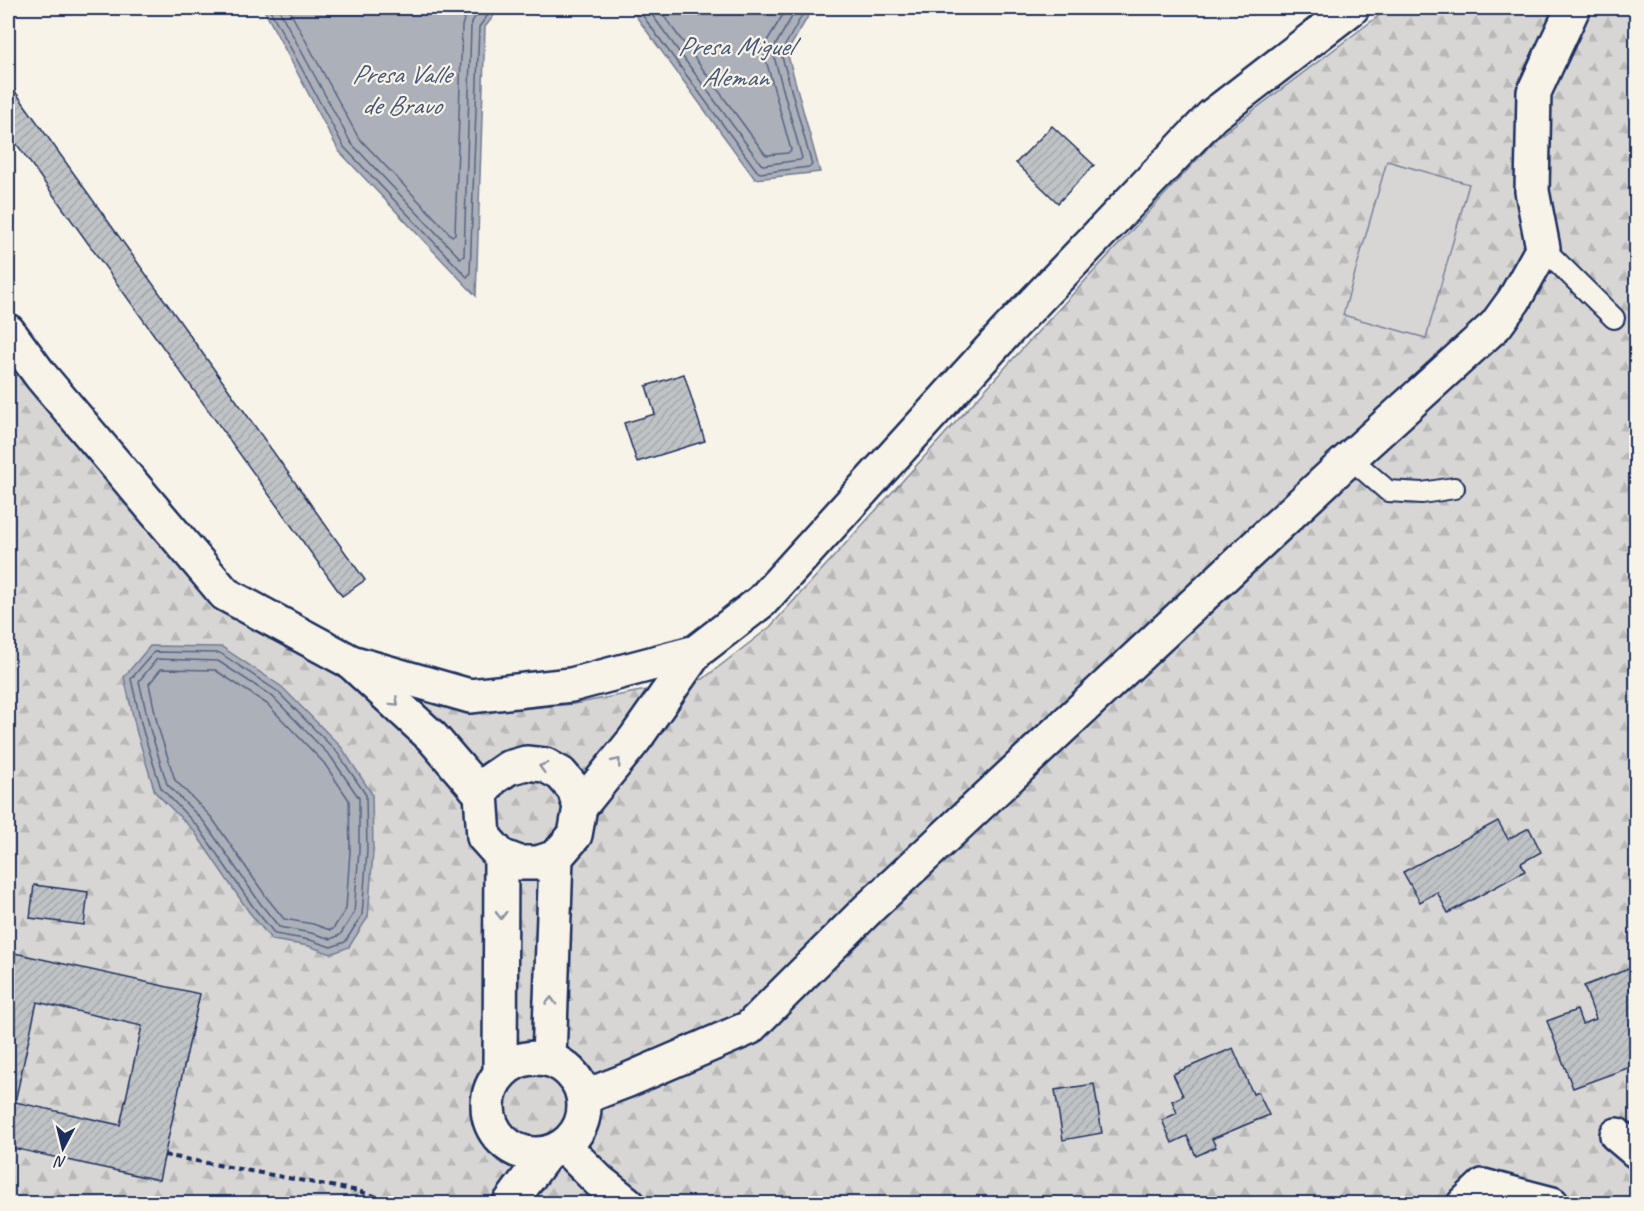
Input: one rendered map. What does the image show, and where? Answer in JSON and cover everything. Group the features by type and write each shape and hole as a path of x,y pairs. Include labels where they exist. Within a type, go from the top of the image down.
{"street":[{"path":"580,807 635,739 696,652 762,601 1007,331 1212,116 1352,8"},
{"path":"584,1097 749,1028 868,909 1350,458 1496,325 1514,300 1543,248 1532,191 1534,92 1573,8"},
{"path":"8,331 41,376 225,594 351,663 470,696 572,685 696,652"},
{"path":"351,663 432,737 481,794 484,837 501,856 519,863 538,863 556,857 575,836 580,807 574,789 561,774 545,765 526,763 508,768 492,779 481,794"},
{"path":"500,1072 501,856"},
{"path":"549,1059 556,857"},
{"path":"509,1203 556,1150 576,1132 584,1115 584,1097 577,1080 565,1067 549,1059 532,1057 514,1062 500,1072 489,1090 486,1111 493,1130 507,1146 526,1154 556,1150 628,1203"},
{"path":"1464,1203 1483,1186 1552,1203"}],"lane":[{"path":"1543,248 1614,318"},
{"path":"1350,458 1388,491 1422,493 1454,488"}],"path":[{"path":"164,1155 358,1191 392,1203"}],"green space":[{"path":"1389,8 1636,8 1636,1203 8,1203 8,348 217,605 351,679 467,714 574,704 703,679 770,627 1218,137"},
{"path":"1387,161 1469,184 1426,338 1343,315"}],"water":[{"name":"Presa Valle de Bravo","path":"263,8 500,8 485,27 476,296 339,151"},
{"name":"Presa Miguel Aleman","path":"630,8 813,8 787,52 820,172 755,179"},
{"path":"150,646 222,647 282,687 342,748 372,794 373,852 368,917 349,947 331,954 309,946 272,940 249,912 194,831 155,792 137,733 124,677"}],"building":[{"path":"14,90 365,580 342,596 8,132 8,95"},
{"path":"1052,126 1094,165 1058,203 1016,163"},
{"path":"684,374 705,441 637,462 624,423 655,414 646,386"},
{"path":"1498,821 1508,839 1529,828 1541,852 1521,863 1525,871 1448,913 1437,892 1420,902 1403,872"},
{"path":"34,885 88,892 84,925 30,918"},
{"path":"10,952 200,994 159,1180 8,1147 8,964","holes":["37,1002 142,1026 120,1125 15,1102"]},
{"path":"1636,966 1636,1065 1573,1088 1547,1021 1577,1010 1582,1024 1596,1019 1584,986"},
{"path":"1233,1048 1253,1094 1258,1092 1269,1115 1212,1139 1216,1147 1196,1156 1187,1136 1172,1143 1162,1120 1177,1113 1172,1101 1183,1096 1173,1074"},
{"path":"1094,1084 1102,1133 1063,1140 1055,1090"}]}
